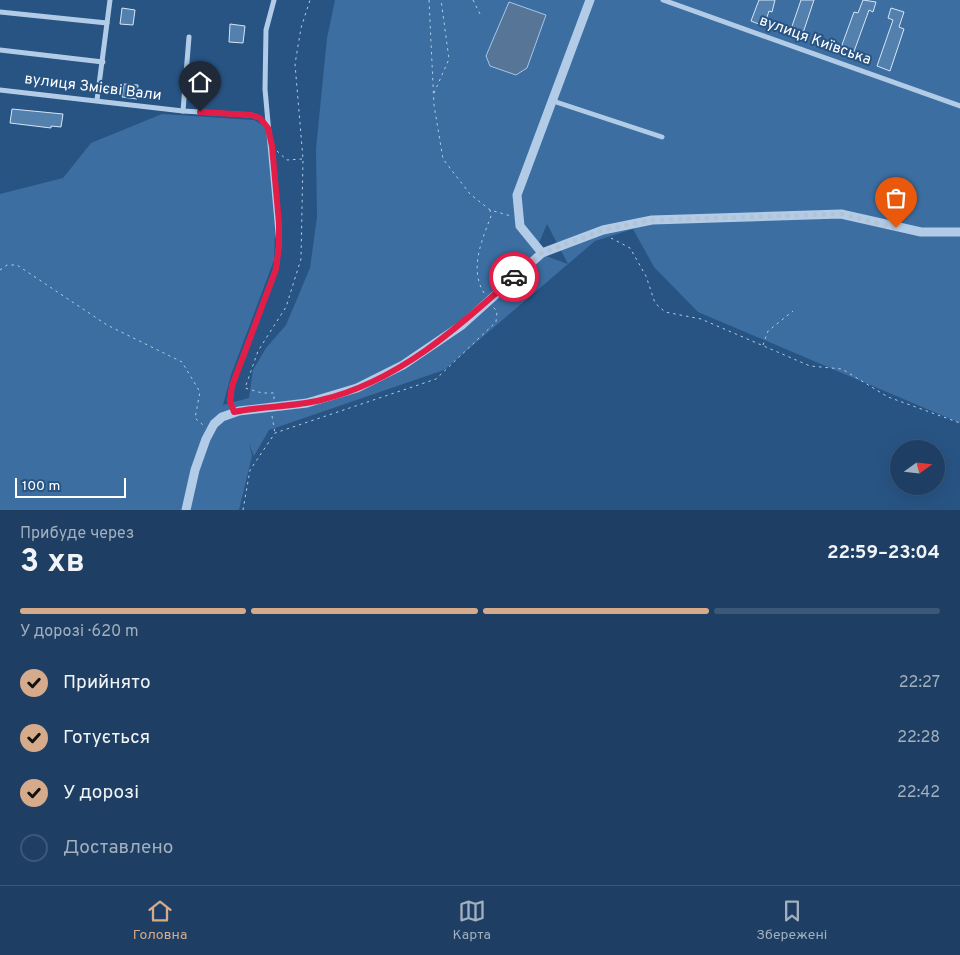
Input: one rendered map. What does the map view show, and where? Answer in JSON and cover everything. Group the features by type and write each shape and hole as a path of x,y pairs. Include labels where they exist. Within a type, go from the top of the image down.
{"street":[{"path":"97,100 110,0"},
{"path":"234,412 230,401 232,386 276,269 278,253 279,223 272,146 268,128 264,55 266,30 274,0"},
{"path":"542,253 520,226 517,195 590,0"},
{"name":"вулиця Київська","path":"662,0 960,106"},
{"path":"0,12 107,23"},
{"path":"183,111 189,37"},
{"path":"0,50 103,62"},
{"name":"вулиця Змієві Вали","path":"0,90 183,111 251,115 260,118 268,128"},
{"path":"553,101 662,137"},
{"path":"186,510 195,470 206,439 214,424 234,412 324,400 357,388 403,365 462,324 542,253 603,230 652,220 842,214 921,232 960,232"}],"path":[{"path":"275,434 272,418 274,393 262,393 245,388 258,351 286,307 302,259 303,160 295,64 301,28 310,0"},
{"path":"429,0 434,94 443,158 470,194 483,205 490,210 520,218"},
{"path":"434,94 449,59 441,0"},
{"path":"473,0 482,16"},
{"path":"272,146 287,160 303,160"},
{"path":"603,230 614,241 630,248 646,276 655,303 665,312 690,316 810,366 842,370 888,397 960,423"},
{"path":"0,270 8,265 16,265 107,325 182,362 200,392 196,418 201,425 214,424"},
{"path":"763,345 768,331 793,311"}],"shaded area":[{"path":"335,0 960,0 960,423 698,312 654,267 633,229 595,241 444,370 269,430 254,456 249,444 252,456 239,510 0,510 0,194 63,178 91,143 162,114 254,120 266,127 275,232 274,260 231,375 223,405 249,398 253,370 266,348 286,325 310,268 317,217 316,149 327,38","holes":["547,224 568,264 535,252"]},
{"path":"509,2 546,15 527,68 516,75 490,66 486,56"}],"building":[{"path":"759,0 775,0 772,12 769,11 764,26 751,21"},
{"path":"801,0 814,0 801,39 789,35"},
{"path":"863,0 876,2 873,12 869,10 852,57 839,53 854,12 858,13"},
{"path":"122,8 135,10 133,25 120,24"},
{"path":"891,8 904,12 899,27 904,29 890,71 877,66 893,20 888,18"},
{"path":"230,24 245,26 243,43 229,42"},
{"path":"124,84 138,85 137,99 122,97"},
{"path":"12,109 63,114 61,127 51,126 51,128 10,123"}],"way so far":[{"path":"514,277 542,253 603,230 652,220 842,214 896,228"}],"route":[{"path":"200,112 251,115 260,118 268,128 272,146 279,223 276,269 255,320 232,386 230,401 234,412 324,400 357,388 403,365 462,324 514,277"}]}
